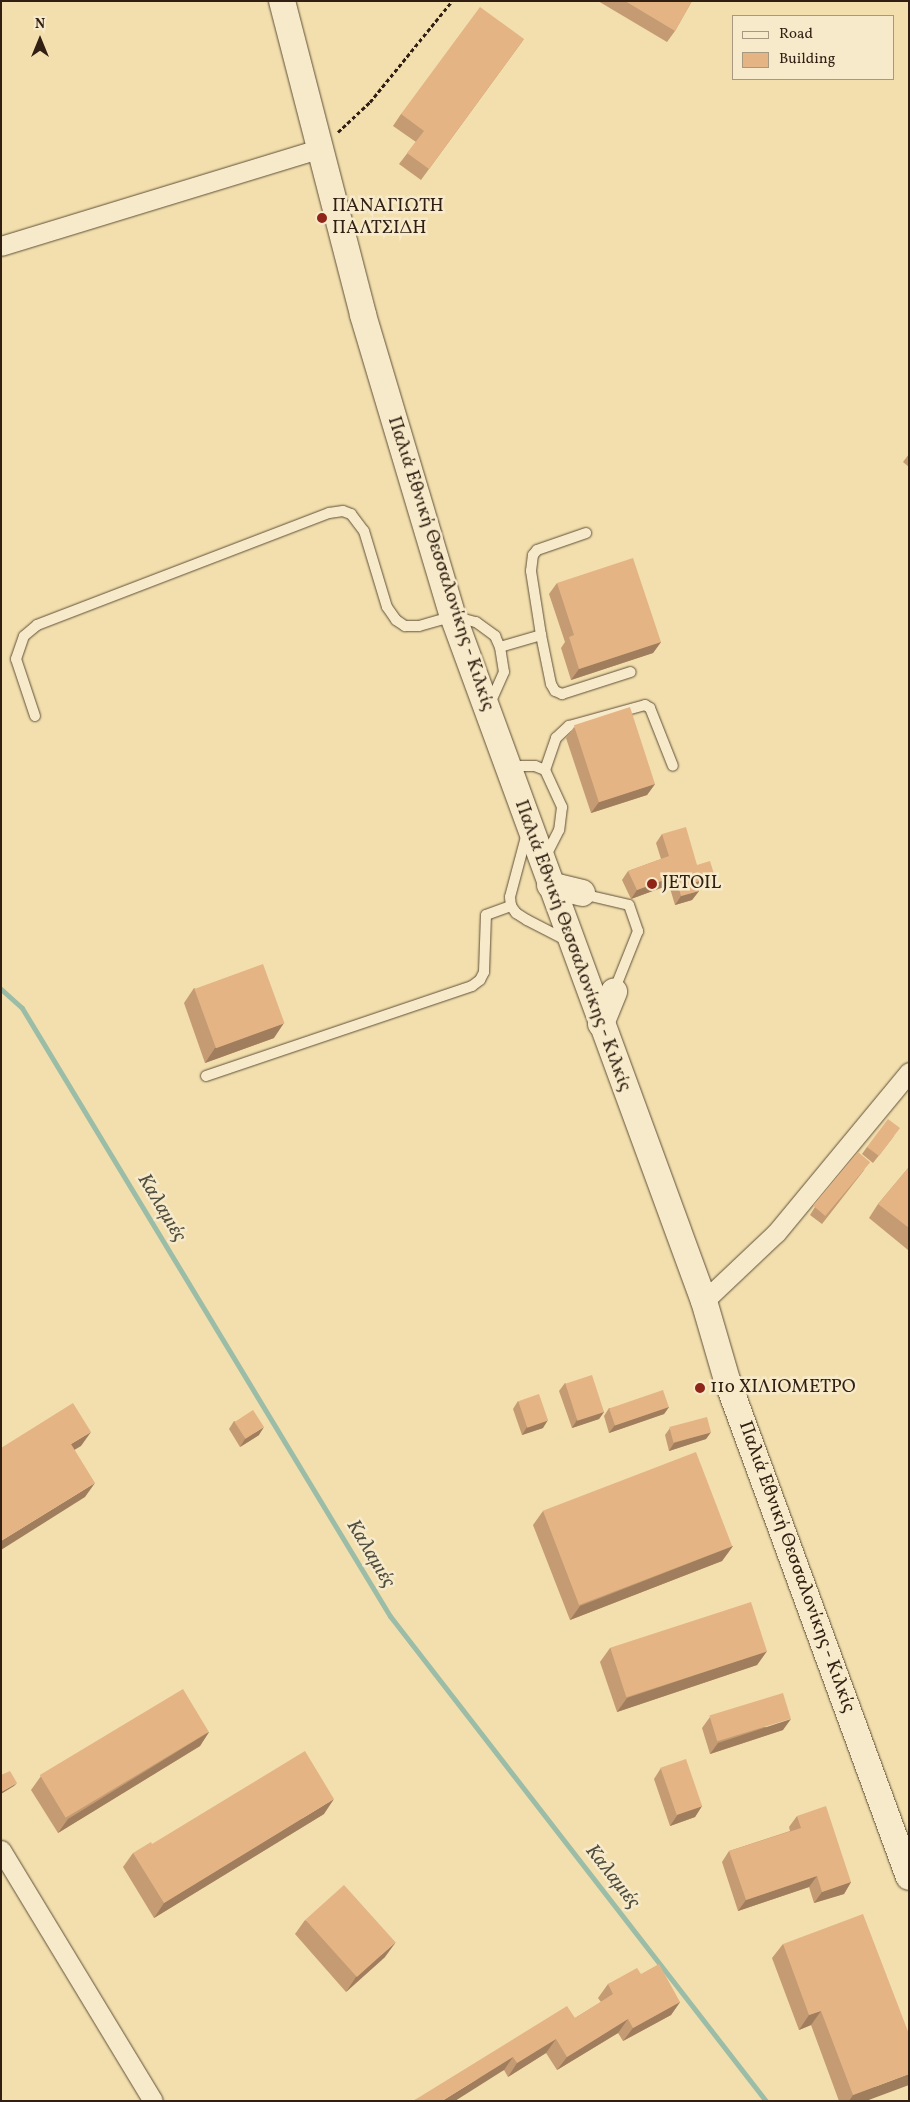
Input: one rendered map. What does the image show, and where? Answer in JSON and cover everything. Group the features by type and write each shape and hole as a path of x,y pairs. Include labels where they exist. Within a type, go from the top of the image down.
{"main road":[{"name":"Παλιά Εθνική Θεσσαλονίκης - Κιλκίς","path":"282,1 363,315 454,616 528,827 704,1301 727,1380 909,1877"},
{"path":"546,875 582,894"},
{"path":"602,1024 614,992"}],"street":[{"path":"1,246 321,148"},
{"path":"704,1301 776,1233 909,1072"},
{"path":"1,1850 153,2101"}],"lane":[{"path":"35,716 16,659 24,636 37,625 329,513 352,514 358,521 364,531 388,607 396,620 406,626 419,626 454,616 486,628 500,647 504,672 487,710"},
{"path":"586,533 536,550 533,555 530,571 541,635 555,691 570,694 631,672"},
{"path":"500,647 541,635"},
{"path":"545,770 556,738 569,726 644,705 650,708 673,766"},
{"path":"507,766 535,766 545,770 562,807 562,818 546,875"},
{"path":"528,827 510,897 512,906 527,920 572,943"},
{"path":"582,894 629,905 638,932 614,992"},
{"path":"206,1076 472,986 480,980 484,972 486,915 512,906"}],"path":[{"path":"321,148 370,102 452,1"}],"building":[{"path":"625,1 692,1 675,31"},
{"path":"480,7 524,39 429,169 407,153 424,131 401,114"},
{"path":"633,558 661,642 579,669 569,637 574,635 557,583"},
{"path":"630,707 655,784 599,802 574,725"},
{"path":"686,827 697,865 710,861 715,877 696,882 699,891 681,896 675,876 637,890 628,871 669,856 662,834"},
{"path":"263,964 285,1023 216,1048 194,989"},
{"path":"888,1119 900,1128 879,1156 867,1147"},
{"path":"858,1152 870,1162 825,1216 813,1206"},
{"path":"909,1167 909,1228 878,1204"},
{"path":"592,1375 604,1412 577,1421 565,1384"},
{"path":"663,1390 669,1407 615,1426 609,1409"},
{"path":"539,1394 548,1420 527,1428 518,1401"},
{"path":"73,1403 91,1432 71,1444 95,1483 1,1541 1,1448"},
{"path":"253,1410 264,1427 245,1439 235,1422"},
{"path":"707,1417 711,1432 673,1443 669,1427"},
{"path":"696,1452 732,1546 579,1605 543,1511"},
{"path":"751,1602 767,1651 626,1697 610,1648"},
{"path":"183,1689 209,1732 66,1818 40,1775"},
{"path":"783,1693 791,1719 717,1741 709,1716"},
{"path":"305,1751 334,1799 164,1903 133,1853 151,1842 152,1844"},
{"path":"686,1759 702,1806 677,1815 660,1768"},
{"path":"10,1771 17,1783 1,1792 1,1775"},
{"path":"826,1806 851,1882 822,1892 817,1876 746,1900 729,1851 801,1828 797,1816"},
{"path":"344,1885 396,1942 357,1977 305,1920"},
{"path":"863,1914 909,2034 909,2074 853,2095 821,2011 809,2015 783,1944"},
{"path":"659,1964 680,2002 633,2028 628,2019 567,2057 556,2039 517,2063 513,2057 442,2101 413,2101 567,2006 575,2018 613,1994 608,1984 637,1968 641,1974"}],"waterway":[{"name":"Καλαμιές","path":"1,989 22,1008 390,1616 766,2101"}],"place":[{"name":"ΠΑΝΑΓΙΩΤΗ ΠΑΛΤΣΙΔΗ","path":"322,218"},
{"name":"JETOIL","path":"652,884"},
{"name":"11ο ΧΙΛΙΟΜΕΤΡΟ","path":"700,1388"}]}
